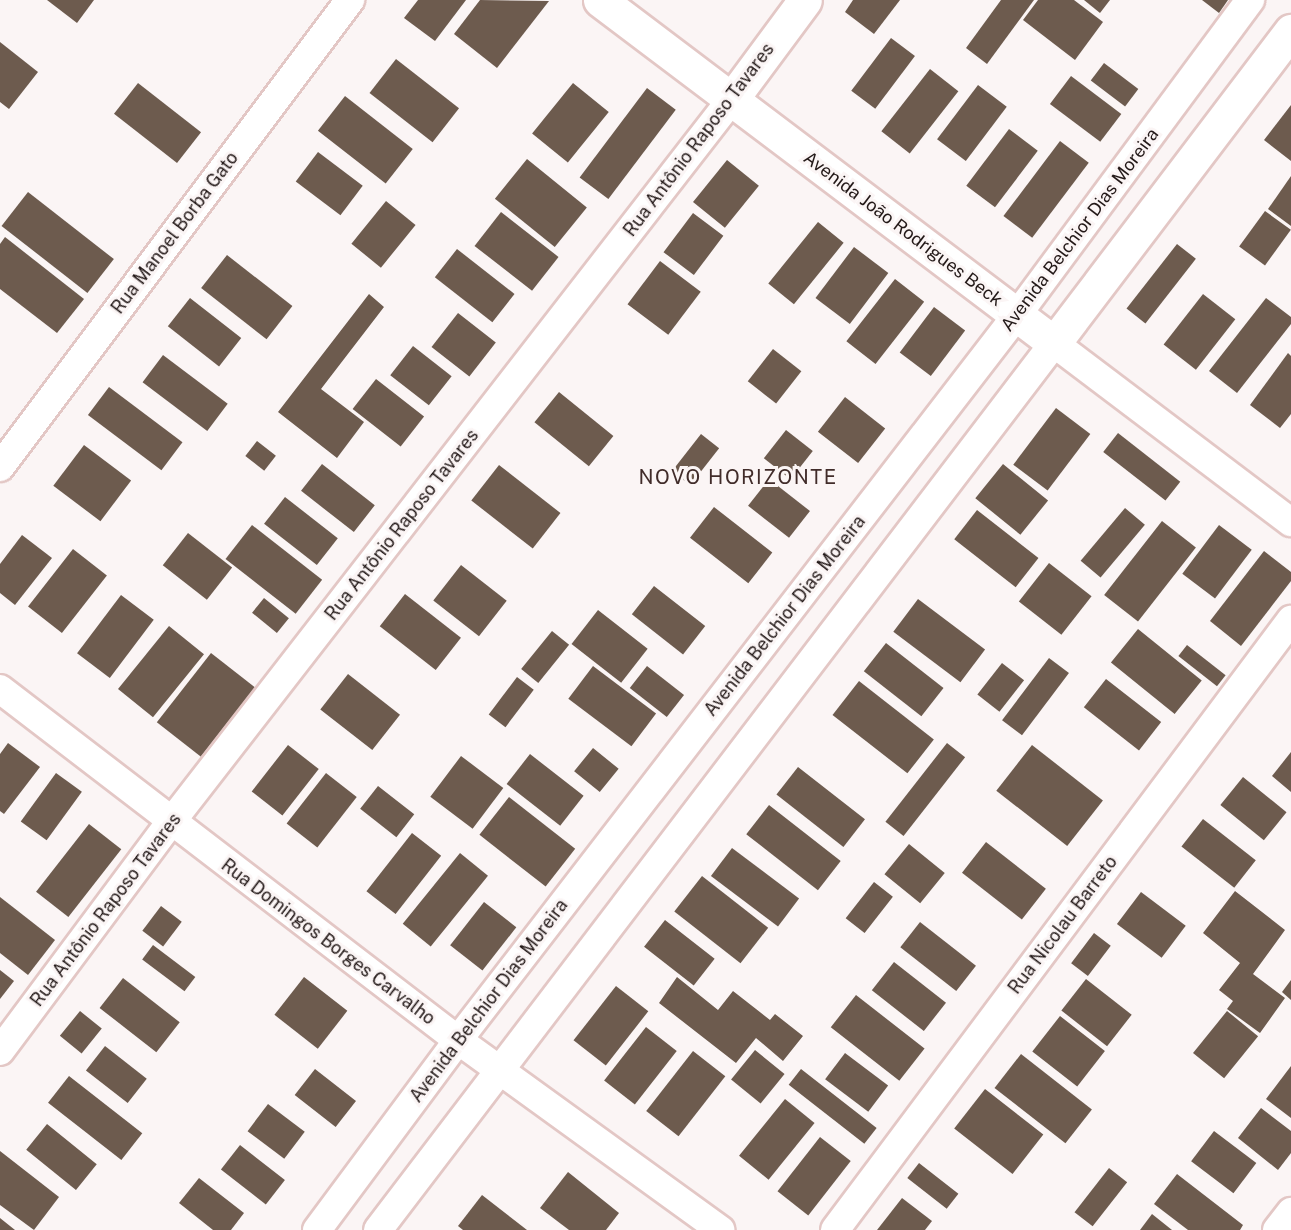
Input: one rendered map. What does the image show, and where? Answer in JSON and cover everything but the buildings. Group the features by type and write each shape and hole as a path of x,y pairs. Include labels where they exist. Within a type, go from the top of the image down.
{"street":[{"name":"Rua Manoel Borba Gato","path":"0,467 350,0"},
{"name":"Avenida João Rodrigues Beck","path":"600,0 1291,522"},
{"name":"Rua Antônio Raposo Tavares","path":"0,1051 171,822 731,100 805,0"},
{"name":"Avenida Belchior Dias Moreira","path":"317,1230 458,1040 1017,315 1250,0"},
{"path":"378,1230 1291,31"},
{"name":"Rua Nicolau Barreto","path":"835,1230 1291,620"},
{"name":"Rua Domingos Borges Carvalho","path":"0,688 171,822 458,1040 720,1230"},
{"path":"1278,1230 1291,1212"}],"district":[{"name":"NOVO HORIZONTE","path":"738,477"}]}
